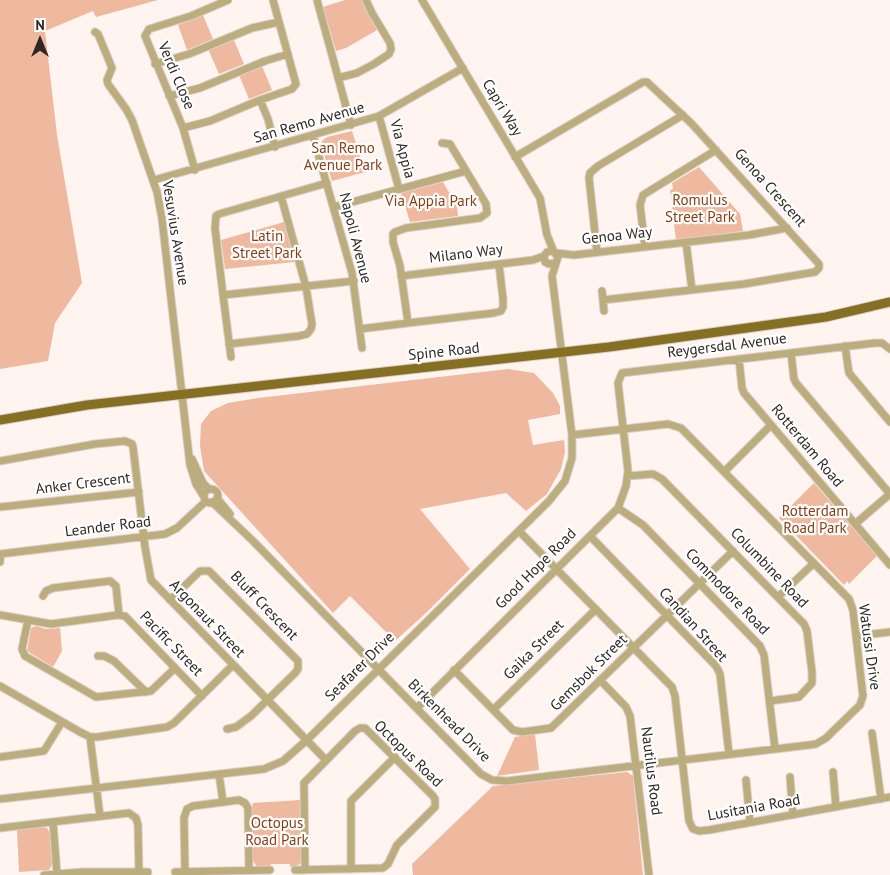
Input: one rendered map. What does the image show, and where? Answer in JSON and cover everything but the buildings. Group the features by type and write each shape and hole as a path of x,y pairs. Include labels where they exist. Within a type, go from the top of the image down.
{"main road":[{"name":"Spine Road","path":"0,420 87,405 561,352 816,318 890,302"}],"street":[{"name":"Verdi Close","path":"195,170 183,128 145,37 147,31 191,16 228,0"},
{"name":"Verdi Close","path":"183,128 210,121 295,87 296,81 273,0"},
{"path":"316,0 351,125"},
{"path":"338,78 357,73 374,64 389,54 391,49 390,42 366,0"},
{"name":"Capri Way","path":"422,0 540,198 547,235 556,257 552,276"},
{"path":"155,64 189,54 252,28 279,22"},
{"name":"Vesuvius Avenue","path":"95,32 98,34 112,68 107,80 108,84 126,108 132,120 154,180 162,219 183,395"},
{"path":"169,96 200,88 265,61 288,54"},
{"name":"San Remo Avenue","path":"154,180 195,170 379,116 462,68"},
{"name":"Genoa Crescent","path":"515,157 643,82 648,82 683,115 818,261 819,268 815,272 692,290 603,300"},
{"path":"260,100 275,147"},
{"path":"598,252 590,174 598,166 683,115"},
{"name":"Via Appia","path":"379,116 399,189"},
{"name":"Napoli Avenue","path":"313,136 354,281 362,348"},
{"path":"408,323 393,234 414,226 480,218 486,215 488,208 450,144 442,143"},
{"path":"645,247 640,205 643,195 716,150"},
{"name":"Via Appia","path":"334,207 466,170"},
{"path":"231,357 215,228 216,216 327,183"},
{"path":"229,344 307,334 311,329 312,324 306,286 281,196"},
{"name":"Genoa Way","path":"556,257 749,235 787,228"},
{"name":"Capri Way","path":"547,235 545,259 552,276 561,352"},
{"path":"686,242 692,290"},
{"path":"549,251 556,257 551,264 545,259 549,251"},
{"name":"Milano Way","path":"401,276 545,259"},
{"path":"360,329 500,311 503,307 503,299 499,264"},
{"path":"224,295 354,281"},
{"path":"602,291 604,311"},
{"name":"Reygersdal Avenue","path":"623,429 618,382 622,373 845,346 882,343 890,348"},
{"path":"845,346 849,373 890,422"},
{"name":"Seafarer Drive","path":"0,799 264,769 278,764 289,757 553,498 565,481 572,458 572,435 561,352"},
{"path":"791,353 796,383 890,494 855,524"},
{"name":"Rotterdam Road","path":"739,359 744,393 890,565"},
{"name":"Birkenhead Drive","path":"183,395 190,465 193,475 210,500 253,541 481,774 492,780 505,781 683,760"},
{"name":"Watussi Drive","path":"572,435 668,424 678,426 691,436 849,599 853,610 863,690 860,705 822,742 683,760"},
{"path":"724,472 771,425"},
{"name":"Good Hope Road","path":"417,708 618,508 628,476 623,429"},
{"name":"Anker Crescent","path":"0,461 95,444 129,442 133,447 139,492 0,506"},
{"name":"Birkenhead Drive","path":"189,452 202,483 218,494 210,500"},
{"name":"Columbine Road","path":"628,476 653,474 659,476 806,627 812,679 810,687 799,697 770,701"},
{"name":"Leander Road","path":"1,554 172,532 210,500 204,493 210,489"},
{"name":"Argonaut Street","path":"139,492 151,580 326,760"},
{"name":"Commodore Road","path":"618,508 643,525 760,646 764,655 775,749"},
{"path":"519,531 670,684 673,691 683,760"},
{"name":"Candian Street","path":"590,536 714,663 718,670 728,754"},
{"name":"Gemsbok Street","path":"454,670 509,727 517,732 546,729 556,724 733,551"},
{"path":"0,562 1,554"},
{"path":"778,597 814,563"},
{"name":"Bluff Crescent","path":"170,600 200,571 209,571 296,659 298,669 267,700"},
{"path":"43,596 46,591 53,588 110,581 116,586 120,615"},
{"name":"Gaika Street","path":"493,710 596,610"},
{"name":"Pacific Street","path":"0,615 51,624 120,615 127,618 202,696"},
{"path":"28,620 22,649 25,656 96,697 146,692 155,688 174,668"},
{"path":"856,636 890,632"},
{"path":"98,656 104,656 114,661 146,692"},
{"path":"0,686 90,737 167,727 174,723 233,665"},
{"name":"Nautilus Road","path":"600,680 628,711 650,875"},
{"path":"227,729 236,727 244,722 267,700"},
{"path":"0,757 44,751 62,722"},
{"name":"Octopus Road","path":"295,870 305,870 351,869 380,868 386,866 397,845 435,807 433,796 368,729 363,728 355,731 304,783 305,870"},
{"path":"872,733 881,798"},
{"path":"90,737 100,816"},
{"path":"351,869 351,801 395,757"},
{"name":"Lusitania Road","path":"683,760 689,821 694,829 704,831 890,797"},
{"path":"833,772 836,807"},
{"path":"219,774 223,802"},
{"path":"790,777 793,815"},
{"path":"746,780 750,822"},
{"path":"185,871 184,814 190,807 239,800 247,805 249,870"},
{"path":"0,828 125,813 130,814 136,818 138,825 139,872"},
{"path":"53,822 57,874"},
{"path":"175,872 270,870"},
{"path":"44,875 148,872"}],"green space":[{"path":"0,0 158,0 96,17 93,11 45,31 57,135 82,283 55,323 48,361 0,369"},
{"path":"345,0 362,0 377,30 346,48 336,51 323,7"},
{"path":"203,15 213,39 187,50 178,25"},
{"path":"234,40 244,64 219,74 208,49"},
{"path":"262,66 272,90 249,99 239,75"},
{"name":"San Remo Avenue Park","path":"352,131 365,172 332,181 321,144 322,141 327,137"},
{"name":"Romulus Street Park","path":"699,167 740,214 743,231 676,240 670,190 673,189 672,183"},
{"name":"Via Appia Park","path":"443,182 457,206 458,216 410,222 401,193"},
{"name":"Latin Street Park","path":"284,222 295,262 225,269 221,240"},
{"path":"508,369 534,373 553,393 560,406 560,414 528,420 533,445 564,440 565,452 561,469 547,494 526,511 506,493 420,509 470,569 395,641 350,596 333,613 204,471 200,446 201,424 211,411 228,403"},
{"name":"Rotterdam Road Park","path":"814,483 877,556 849,584 847,581 844,585 779,518"},
{"path":"36,626 46,629 60,628 62,651 53,667 27,651 31,628"},
{"path":"535,734 539,770 497,776 515,737"},
{"path":"627,772 633,776 643,875 413,875 412,864 493,786"},
{"name":"Octopus Road Park","path":"300,800 302,862 293,867 290,867 290,864 271,864 270,867 257,867 253,861 253,803"},
{"path":"47,828 50,833 52,865 49,870 19,872 17,830"}]}
